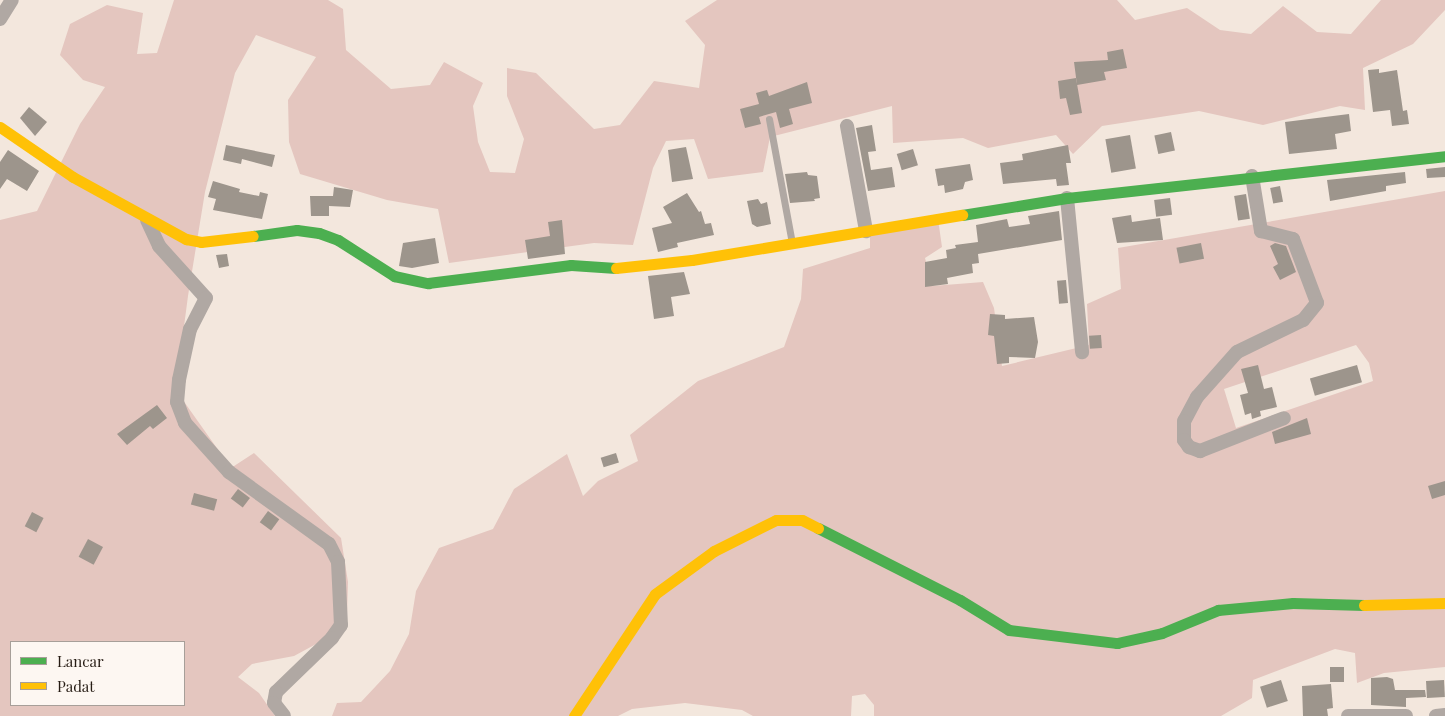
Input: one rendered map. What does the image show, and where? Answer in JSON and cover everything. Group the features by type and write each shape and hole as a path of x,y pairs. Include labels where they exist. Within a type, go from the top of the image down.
{"street":[{"path":"0,19 12,0"},
{"path":"846,126 866,231"},
{"path":"0,127 73,177 147,220 193,242 297,230 319,233 338,240 394,276 421,283 571,265 604,269 633,266 792,244 1067,198 1445,156"},
{"path":"1252,176 1260,230 1292,239 1317,303 1303,320 1237,352 1197,397 1184,421 1184,440 1200,451 1284,418"},
{"path":"1067,198 1082,352"},
{"path":"147,220 159,246 206,298 190,329 178,386 178,402 185,424 229,472 330,544 338,562 341,625 332,638 276,692 274,703 284,716"},
{"path":"574,716 655,594 714,551 776,520 802,520 960,600 1009,630 1117,644 1162,633 1218,610 1293,603 1340,606 1445,603"},
{"path":"1436,716 1445,715"},
{"path":"1348,716 1406,716"}],"lane":[{"path":"769,119 792,244"}],"shaded area":[{"path":"174,0 328,0 343,9 346,50 391,89 430,85 444,62 483,83 473,106 478,142 490,172 515,173 524,139 507,96 507,68 536,73 594,129 620,125 654,81 699,88 705,45 685,21 717,0 1117,0 1135,20 1187,8 1220,30 1251,34 1283,6 1317,32 1351,34 1381,0 1445,0 1445,10 1413,44 1363,68 1365,110 1340,106 1263,125 1199,111 1102,126 1073,154 1056,135 988,148 963,138 893,143 892,106 770,137 763,172 708,179 694,139 666,141 653,168 633,245 594,243 449,263 438,209 387,200 300,174 289,142 288,100 316,57 256,35 235,73 205,192 178,372 180,396 231,468 254,453 341,538 348,582 347,615 342,630 294,656 252,664 238,677 259,693 275,716 0,716 0,220 37,211 80,124 105,87 83,80 60,55 70,24 107,5 143,13 137,54 157,53"},
{"path":"1445,191 1445,667 1384,673 1357,683 1355,653 1335,649 1253,680 1252,698 1221,716 874,716 874,705 865,694 852,696 851,716 753,716 742,710 685,703 632,709 618,716 332,716 337,703 361,702 390,671 409,634 416,591 439,548 493,529 514,489 567,454 583,496 598,481 638,461 630,435 698,381 784,347 801,299 803,269 870,248 870,230 938,219 942,247 925,258 932,286 983,282 994,308 1002,366 1089,345 1087,304 1121,289 1118,248","holes":["1356,345 1369,363 1373,381 1236,428 1224,389"]}],"building":[{"path":"1123,49 1127,68 1104,72 1106,80 1077,85 1074,62 1108,60 1107,52"},
{"path":"1379,69 1379,73 1397,70 1403,111 1407,110 1409,124 1392,126 1390,110 1373,112 1368,70"},
{"path":"1076,78 1082,113 1070,115 1066,98 1060,99 1058,81"},
{"path":"807,82 812,103 789,109 793,124 780,128 776,112 759,117 761,124 745,128 740,109 759,104 756,93 767,90 769,96"},
{"path":"29,107 47,122 35,136 20,118"},
{"path":"1349,114 1351,131 1335,134 1337,149 1289,154 1285,122"},
{"path":"872,125 876,151 868,152 871,170 892,167 895,187 868,191 856,128"},
{"path":"1171,132 1175,151 1158,154 1154,136"},
{"path":"1130,135 1136,168 1111,173 1105,139"},
{"path":"226,145 275,155 272,167 242,159 241,164 223,160"},
{"path":"1068,145 1071,163 1066,163 1069,185 1057,186 1056,179 1003,184 1000,163 1023,160 1022,154"},
{"path":"686,147 693,179 672,182 668,150"},
{"path":"913,149 918,165 902,170 897,154"},
{"path":"8,150 39,171 27,191 7,179 0,189 0,162"},
{"path":"970,164 973,180 965,182 963,189 945,193 944,185 938,186 935,169"},
{"path":"1445,167 1445,177 1427,178 1426,169"},
{"path":"807,172 808,175 817,176 820,198 814,199 815,201 790,203 785,174"},
{"path":"1405,172 1406,183 1386,186 1386,191 1330,201 1327,180"},
{"path":"213,181 240,189 239,192 259,196 260,192 268,194 262,219 213,210 216,199 208,197"},
{"path":"1280,186 1283,202 1273,204 1270,188"},
{"path":"334,187 353,190 350,207 329,206 329,216 311,216 310,196 333,196"},
{"path":"687,193 699,212 701,211 705,224 711,223 714,235 677,243 678,247 658,252 652,228 672,223 663,207"},
{"path":"1246,194 1250,219 1238,221 1234,196"},
{"path":"1170,198 1172,215 1156,217 1154,200"},
{"path":"758,199 761,204 767,202 771,224 757,227 752,224 747,201"},
{"path":"1059,211 1062,240 978,254 979,263 972,264 973,273 947,278 948,284 925,287 925,262 947,258 946,250 956,248 955,245 978,242 976,225 1007,219 1009,227 1030,224 1028,216"},
{"path":"1131,215 1132,222 1160,218 1163,240 1117,243 1112,218"},
{"path":"562,220 565,254 528,259 525,240 550,236 548,222"},
{"path":"435,238 439,263 412,268 399,266 403,243"},
{"path":"1201,243 1204,259 1180,263 1176,248"},
{"path":"1275,243 1286,246 1296,272 1280,280 1273,267 1278,264 1270,246"},
{"path":"227,254 229,266 219,268 216,255"},
{"path":"684,272 690,294 671,297 674,316 654,319 648,276"},
{"path":"1066,280 1068,303 1059,304 1057,281"},
{"path":"990,314 1005,315 1005,319 1034,317 1038,342 1035,358 1009,357 1009,363 997,364 994,336 988,335"},
{"path":"1101,335 1102,348 1090,349 1089,336"},
{"path":"1258,365 1264,389 1272,387 1277,407 1260,411 1261,416 1252,419 1251,413 1245,415 1240,395 1248,393 1241,369"},
{"path":"1357,365 1362,382 1315,396 1310,379"},
{"path":"157,405 167,418 153,429 150,426 127,445 117,434"},
{"path":"1307,418 1311,434 1275,444 1272,432"},
{"path":"616,453 619,463 604,467 601,458"},
{"path":"1445,481 1445,495 1432,499 1428,486"},
{"path":"238,489 250,498 243,508 231,499"},
{"path":"194,493 217,499 214,511 191,505"},
{"path":"268,511 279,519 271,531 260,522"},
{"path":"32,512 44,518 36,532 25,526"},
{"path":"88,539 103,547 94,565 79,557"},
{"path":"1330,667 1344,667 1344,682 1330,682"},
{"path":"1387,677 1393,679 1395,690 1425,690 1426,697 1406,698 1406,707 1371,705 1371,678"},
{"path":"1281,680 1288,701 1267,708 1260,687"},
{"path":"1444,680 1445,697 1427,698 1426,681"},
{"path":"1331,684 1333,708 1327,709 1328,716 1303,716 1302,686"}],"traffic: fast":[{"path":"962,215 1067,198 1445,156"},
{"path":"253,236 297,230 319,233 338,240 394,276 428,283 571,265 616,268"},
{"path":"818,528 960,600 1009,630 1117,643 1162,633 1218,610 1293,603 1364,605"}],"traffic: slow":[{"path":"0,127 73,177 186,239 201,242 253,236"},
{"path":"616,268 692,260 962,215"},
{"path":"574,716 655,594 714,551 776,520 802,520 818,528"},
{"path":"1364,605 1445,603"}]}
